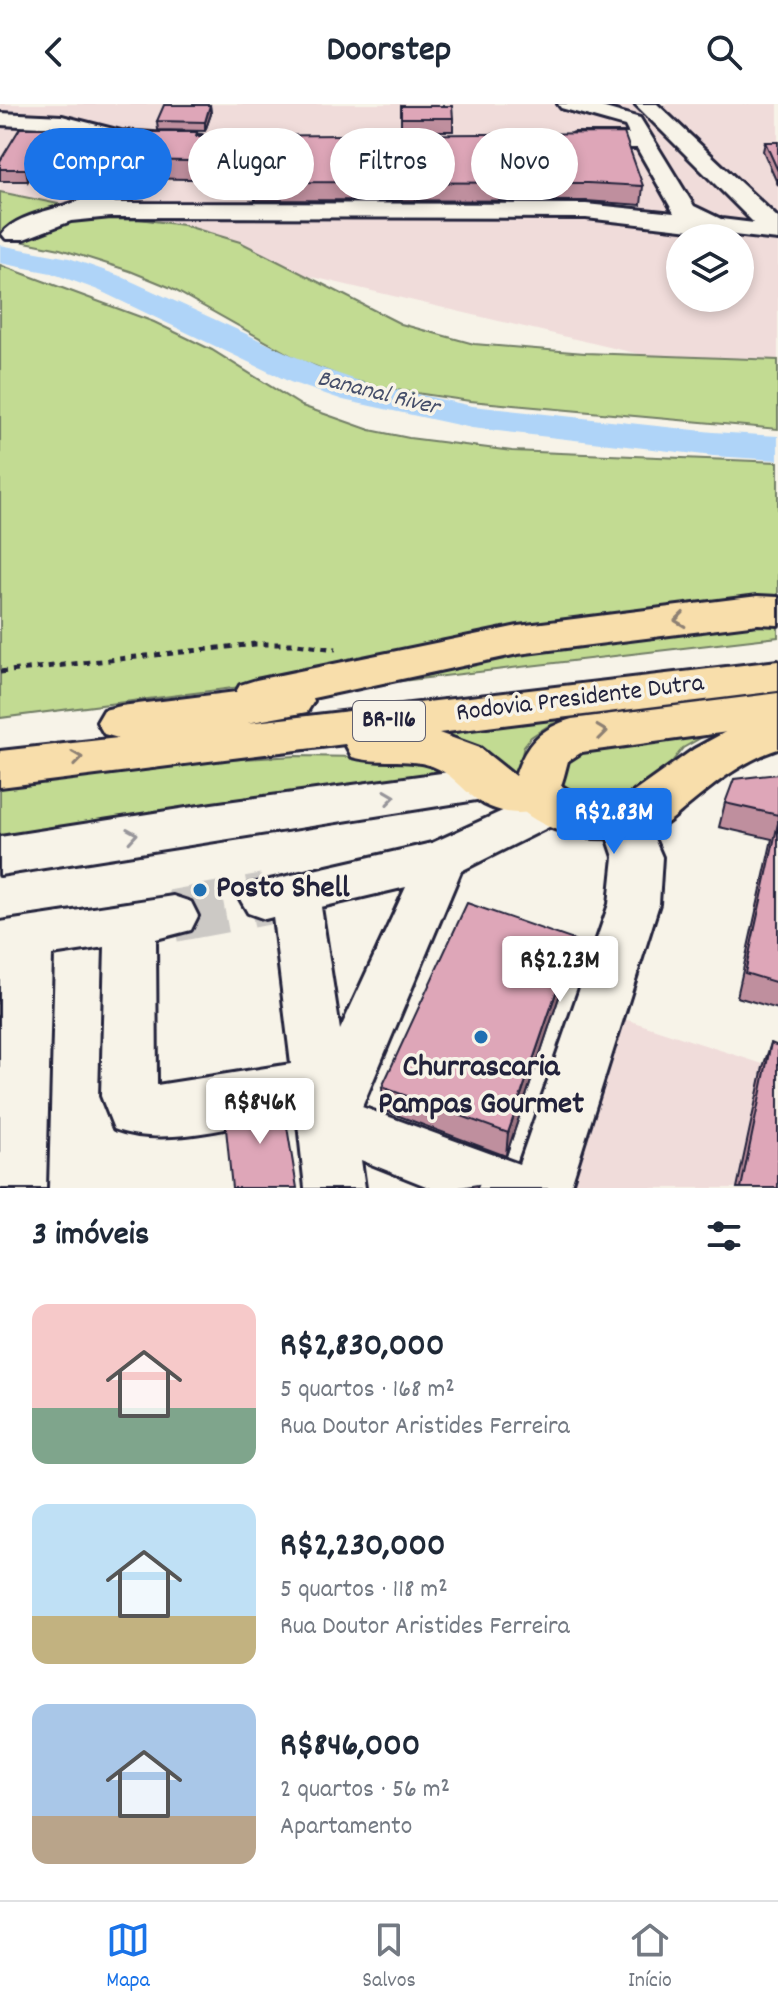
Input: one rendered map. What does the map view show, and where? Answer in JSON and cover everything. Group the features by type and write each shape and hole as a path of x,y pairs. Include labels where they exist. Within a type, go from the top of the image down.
{"main road":[{"name":"Rodovia Presidente Dutra","path":"0,769 173,730 773,619"},
{"name":"Rodovia Presidente Dutra","path":"0,739 173,730 778,676"},
{"path":"523,793 540,781 545,756 572,736 778,709"},
{"path":"173,730 415,746 456,756 477,771 575,818 624,818 643,813 711,761 746,742 778,732"}],"street":[{"path":"568,104 633,122 685,211 711,224"},
{"path":"645,104 778,232"},
{"path":"0,119 62,122 90,128"},
{"path":"578,141 646,141"},
{"path":"63,217 103,200"},
{"path":"139,200 198,210"},
{"path":"15,234 36,223 109,211 586,211 695,224"},
{"path":"754,230 778,232"},
{"path":"0,856 212,822 523,793"},
{"path":"326,1102 442,859 523,793"},
{"path":"540,1188 634,904 638,857 624,818"},
{"path":"335,1188 326,1102 280,897 442,859"},
{"path":"16,1188 14,940 152,918 129,1096 134,1110 159,1112 326,1102 506,1188"}],"path":[{"path":"0,672 255,644 296,644 338,650"}],"shaded area":[{"path":"0,104 778,104 778,380 732,376 0,203"},
{"path":"609,1014 778,1069 778,1188 557,1188"}],"green space":[{"path":"0,192 24,197 24,200 183,225 240,242 401,324 474,344 585,353 778,360 778,429 470,401 382,388 299,360 169,287 130,271 60,249 0,237"},
{"path":"0,265 154,322 212,350 302,406 370,430 512,451 778,462 778,602 264,684 0,718"},
{"path":"778,620 778,637 299,693 436,662"},
{"path":"778,693 551,724 531,737 524,746 518,771 511,776 387,737"},
{"path":"737,725 706,735 683,748 644,797 597,808 560,787 563,752"},
{"path":"296,756 429,758 453,773 0,836 0,788 191,762"}],"building":[{"path":"164,105 210,105 205,122 157,121"},
{"path":"401,106 452,106 453,118 401,118"},
{"path":"20,128 24,128 24,169 0,169 0,161"},
{"path":"172,132 188,132 188,161 172,161"},
{"path":"578,133 624,133 643,186 578,183"},
{"path":"455,134 471,134 471,183 455,183"},
{"path":"314,135 330,135 330,182 314,182"},
{"path":"765,142 778,142 778,171"},
{"path":"778,774 778,815 725,803 734,779"},
{"path":"778,823 778,983 745,973"},
{"name":"Churrascaria Pampas Gourmet","path":"467,903 574,940 508,1133 382,1087"},
{"path":"771,1043 778,1046 778,1188 741,1188"},
{"path":"282,1096 297,1188 232,1188 224,1109"}],"waterway":[{"name":"Bananal River","path":"0,254 58,265 109,283 303,374 356,392 472,417 713,444 778,448"}],"tunnel":[{"path":"173,916 265,899"}],"place":[{"name":"Posto Shell","path":"200,890"},
{"name":"Churrascaria Pampas Gourmet","path":"481,1037"}]}
